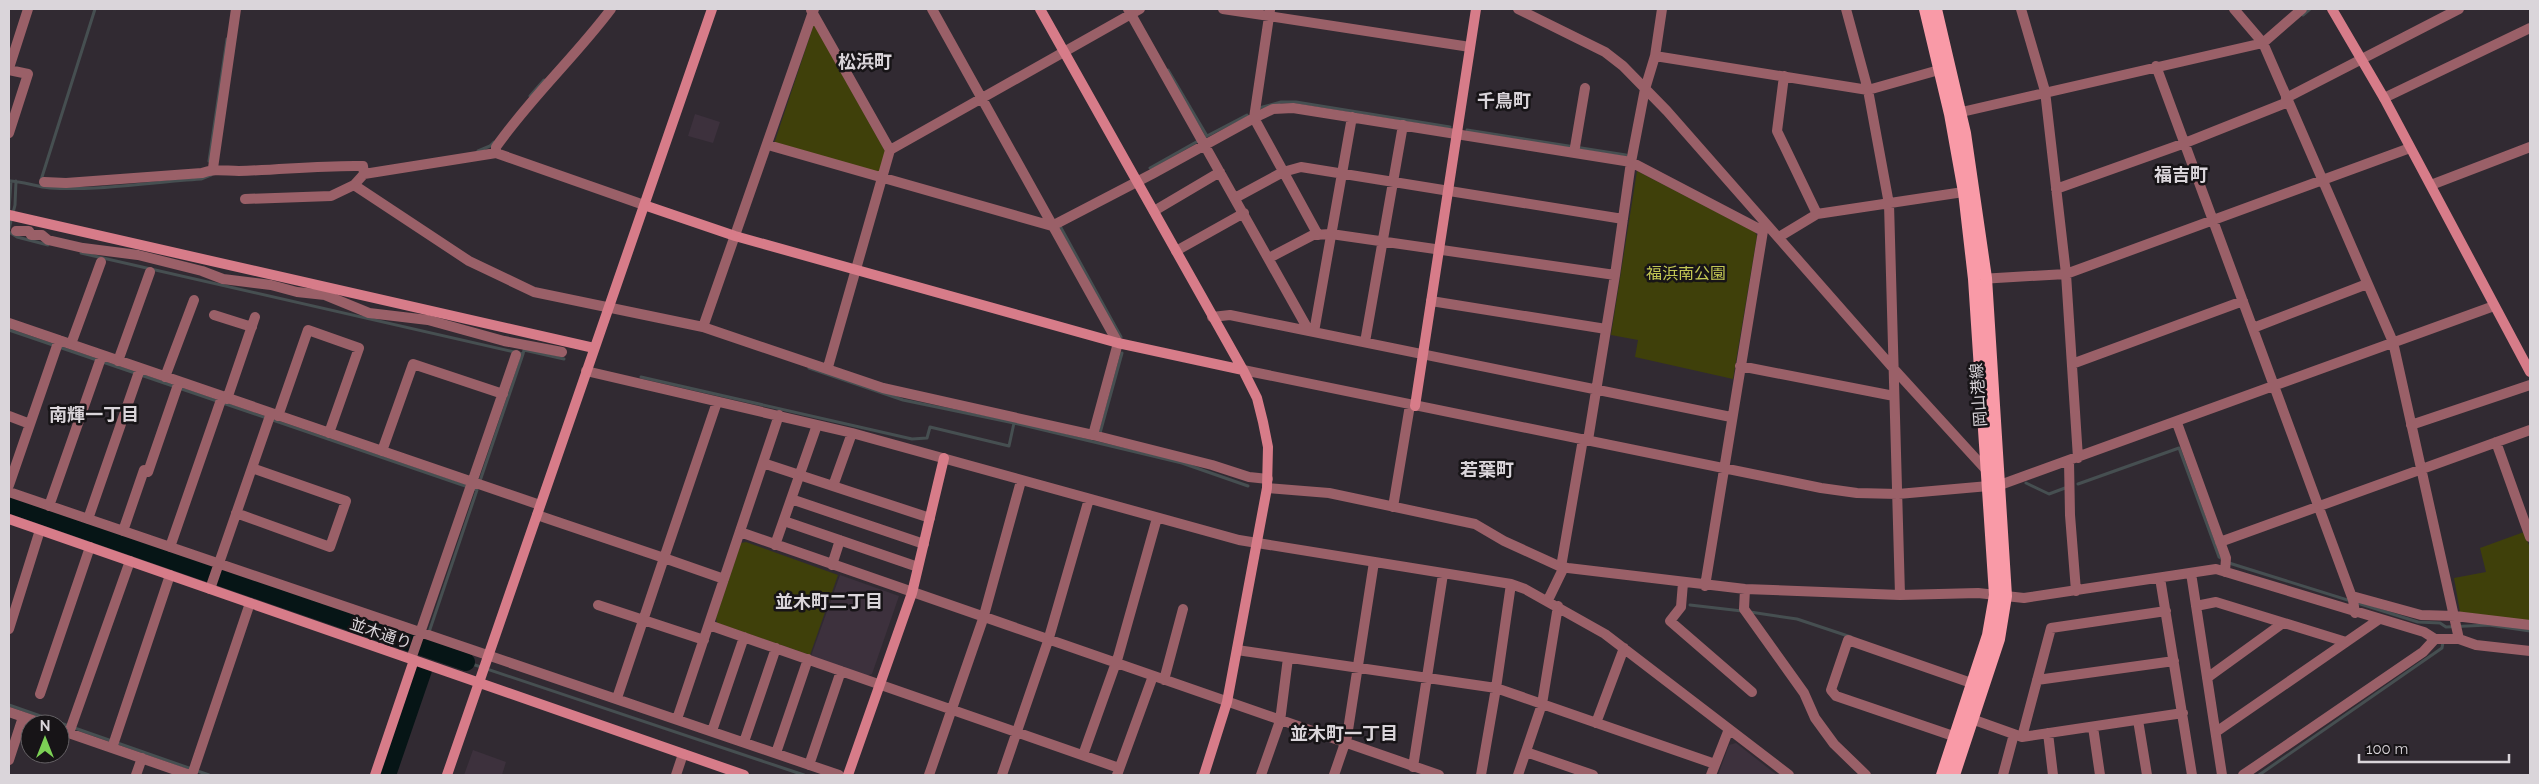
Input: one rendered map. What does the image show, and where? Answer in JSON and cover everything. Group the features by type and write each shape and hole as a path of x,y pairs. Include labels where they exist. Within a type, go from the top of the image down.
{"main road":[{"name":"岡山港線","path":"1925,9 1945,68"},
{"name":"岡山港線","path":"1936,9 1945,68 1969,191 1980,279 1995,486 2000,595 1988,635 1978,685 1960,739 1942,775"},
{"name":"岡山港線","path":"1980,279 1988,472 1995,486"},
{"name":"岡山港線","path":"1954,775 1960,739"}],"street":[{"path":"9,133 28,74 9,69 28,9"},
{"path":"213,168 236,9"},
{"path":"496,153 496,147 519,115 591,35 611,9"},
{"path":"447,775 712,9"},
{"path":"703,327 768,145 813,9"},
{"path":"813,9 890,150 828,368"},
{"path":"932,9 1118,343 1093,435"},
{"path":"1040,9 1242,370 1257,398 1264,422 1268,448 1267,483 1258,543 1227,702 1204,775"},
{"path":"1223,9 1269,12 1470,47"},
{"path":"1393,507 1423,354 1476,9"},
{"path":"1518,9 1605,52 1624,66 1668,111 1766,228"},
{"path":"1548,600 1563,567 1585,440 1596,389 1631,162 1645,89 1655,56 1662,9"},
{"path":"1846,9 1868,90 1889,204 1900,595"},
{"path":"2022,9 2045,91 2066,274 2072,364 2074,459 2070,514 2076,590"},
{"path":"2234,9 2263,43 2393,342 2456,629"},
{"path":"1955,113 2045,91 2263,43 2302,9"},
{"path":"2332,9 2362,57 2530,372"},
{"path":"2056,189 2185,143 2287,100 2362,57 2459,9"},
{"path":"890,150 1134,11 1205,145 1312,332"},
{"path":"1269,12 1254,118 1318,235"},
{"path":"2384,98 2530,28"},
{"path":"1655,56 1868,90 1945,68"},
{"path":"2156,66 2354,604 2378,620 2424,632 2436,639"},
{"path":"1784,76 1776,131 1817,214"},
{"path":"1574,149 1586,88"},
{"path":"768,145 1052,226 1254,118 1284,107 1457,135 1574,149 1631,162 1766,228 1779,237 1893,368 1988,472"},
{"path":"1312,332 1352,117"},
{"path":"1365,342 1403,125"},
{"path":"2430,185 2530,147"},
{"path":"1980,279 2066,274 2410,148"},
{"path":"44,182 66,183 202,173 213,168 238,171 315,165 364,171 496,153 735,236 1118,343 1413,406 1821,488 1858,493 1898,494 1995,486 2177,422 2494,306"},
{"path":"1235,198 1283,172 1301,167 1623,218"},
{"path":"245,199 331,196 354,185 364,171"},
{"path":"1154,211 1220,172"},
{"path":"354,185 470,261 497,276 534,292 703,327 828,368 882,388 1093,435 1212,465 1267,483 1329,493 1475,524 1504,541 1563,567 1705,586 1745,589 1900,595 1978,593 2024,598 2160,578 2225,566 2354,604 2421,615 2456,629 2476,645 2530,651"},
{"path":"1779,237 1817,214 1969,191"},
{"path":"1176,251 1244,213"},
{"path":"12,216 594,348"},
{"path":"1705,586 1731,417 1766,228"},
{"path":"16,231 29,231 32,235 42,235 48,240 83,248 138,255 202,271 223,279 262,283 297,292 325,295 374,314 428,320 499,339 562,352"},
{"path":"1269,258 1318,235 1331,234 1439,248 1615,275"},
{"path":"71,344 101,262"},
{"path":"118,361 150,272"},
{"path":"2253,328 2367,284"},
{"path":"166,377 194,300"},
{"path":"1431,301 1606,329"},
{"path":"2072,364 2243,301"},
{"path":"170,547 222,400 254,322 214,315"},
{"path":"1212,317 1230,315 1731,417"},
{"path":"9,323 57,344 71,344 100,359 118,361 139,372 166,377 178,386 382,451 724,579"},
{"path":"211,586 252,468 308,330 359,348 329,433"},
{"path":"9,485 57,344"},
{"path":"375,775 413,657 423,635 474,485 516,355"},
{"path":"49,506 100,359"},
{"path":"382,451 412,364 503,394"},
{"path":"1740,366 1894,396"},
{"path":"586,371 852,433 1239,540 1511,584 1548,600 1624,648 1789,775"},
{"path":"88,519 139,372"},
{"path":"2411,425 2530,385"},
{"path":"123,531 144,470 148,472 178,386"},
{"path":"618,698 717,402"},
{"path":"677,719 779,415"},
{"path":"9,416 30,424"},
{"path":"2177,422 2220,542 2225,566"},
{"path":"775,545 817,425"},
{"path":"2220,542 2530,430"},
{"path":"833,486 852,433"},
{"path":"2496,442 2530,537"},
{"path":"848,775 912,593 944,458"},
{"path":"763,463 930,518"},
{"path":"236,513 330,547 346,501 252,468"},
{"path":"929,775 983,619 1021,481"},
{"path":"9,492 170,547 218,566 488,657 618,698 839,775"},
{"path":"791,499 924,544"},
{"path":"1002,775 1048,641 1089,499"},
{"path":"1083,755 1116,663 1157,518"},
{"name":"並木通り","path":"9,519 170,575 211,586 250,603 413,657 478,684 744,775"},
{"path":"784,521 918,567"},
{"path":"9,630 40,530"},
{"path":"740,532 983,619 1280,720 1411,769 1439,775"},
{"path":"832,565 840,540"},
{"path":"40,694 90,547"},
{"path":"70,724 130,561"},
{"path":"1334,775 1345,743 1374,562"},
{"path":"2191,573 2222,775"},
{"path":"1411,769 1443,574"},
{"path":"113,744 170,575"},
{"path":"2160,578 2192,775"},
{"path":"1683,583 1681,607 1670,621 1752,692"},
{"path":"1481,775 1511,584"},
{"path":"1745,589 1747,612 1804,693 1815,718 1834,744 1866,775"},
{"path":"2196,606 2216,602 2346,642"},
{"path":"70,730 113,744 142,758 192,772 250,603"},
{"path":"598,605 704,640"},
{"path":"1518,775 1542,704 1558,606"},
{"path":"1164,680 1183,609"},
{"path":"2003,775 2037,680 2051,628 2166,611"},
{"path":"2216,732 2378,620"},
{"path":"2207,678 2284,623"},
{"path":"709,625 1083,755 1118,771 1153,676"},
{"path":"2243,775 2422,652 2436,639 2456,629 2530,625"},
{"path":"712,731 744,637"},
{"path":"1960,739 1836,696 1831,690 1848,640 1978,685"},
{"path":"744,742 776,648"},
{"path":"1596,723 1624,648"},
{"path":"1238,650 1496,688 1715,764"},
{"path":"1261,775 1280,720 1288,658"},
{"path":"776,753 808,659"},
{"path":"2037,680 2174,661"},
{"path":"808,765 841,671"},
{"path":"1967,718 2018,736 2183,713"},
{"path":"2138,720 2146,775"},
{"path":"2093,727 2100,775"},
{"path":"9,760 20,728"},
{"path":"1711,775 1729,729"},
{"path":"2048,733 2053,775"},
{"path":"1526,752 1593,775"},
{"path":"676,775 684,754"},
{"path":"136,775 142,758"}],"shaded area":[{"path":"695,114 720,122 713,143 688,136"},
{"path":"840,575 899,596 872,674 866,676 811,656"},
{"path":"1736,743 1777,775 1718,775 1729,745"},
{"path":"473,750 506,762 502,775 464,775"}],"green space":[{"path":"814,24 885,151 880,171 876,173 774,144"},
{"name":"福浜南公園","path":"1637,171 1755,232 1757,236 1733,379 1635,357 1638,340 1611,335"},
{"path":"2524,532 2530,548 2530,621 2460,612 2454,578 2486,572 2480,548"},
{"path":"746,542 838,575 810,655 717,623 716,618 741,543"}],"waterway":[{"path":"41,180 95,9"},
{"path":"2303,15 2310,9"},
{"path":"209,161 227,39"},
{"path":"1168,70 1207,136"},
{"path":"530,96 544,80"},
{"path":"1259,108 1281,102 1296,102 1450,127"},
{"path":"1205,137 1247,115"},
{"path":"1467,130 1626,155"},
{"path":"1150,168 1198,141"},
{"path":"478,151 490,146 494,142"},
{"path":"9,181 68,189 201,179 211,175"},
{"path":"9,210 11,181"},
{"path":"9,229 15,205 16,181"},
{"path":"1060,226 1121,337"},
{"path":"9,232 17,237 48,245"},
{"path":"81,253 523,354 524,350 564,359"},
{"path":"9,330 477,490"},
{"path":"1100,433 1122,353"},
{"path":"480,481 523,354"},
{"path":"809,368 903,400 1014,423"},
{"path":"641,377 912,439 927,438 930,427 1009,446 1014,423 1182,463 1248,486"},
{"path":"2078,484 2179,448 2219,557 2224,560"},
{"path":"2026,483 2049,494 2065,488"},
{"path":"424,647 477,490"},
{"path":"9,504 466,662"},
{"path":"2229,563 2418,622 2440,623 2446,627 2489,625 2530,631"},
{"path":"1690,605 1742,611"},
{"path":"1750,612 1797,619 1851,637"},
{"path":"2259,775 2442,648 2443,642"},
{"path":"466,662 804,775"},
{"path":"387,775 423,670"},
{"path":"9,705 209,775"}],"district":[{"name":"松浜町","path":"865,62"},
{"name":"千鳥町","path":"1504,101"},
{"name":"福吉町","path":"2181,175"},
{"name":"南輝一丁目","path":"94,415"},
{"name":"若葉町","path":"1487,470"},
{"name":"並木町二丁目","path":"829,602"},
{"name":"並木町一丁目","path":"1344,734"}]}
